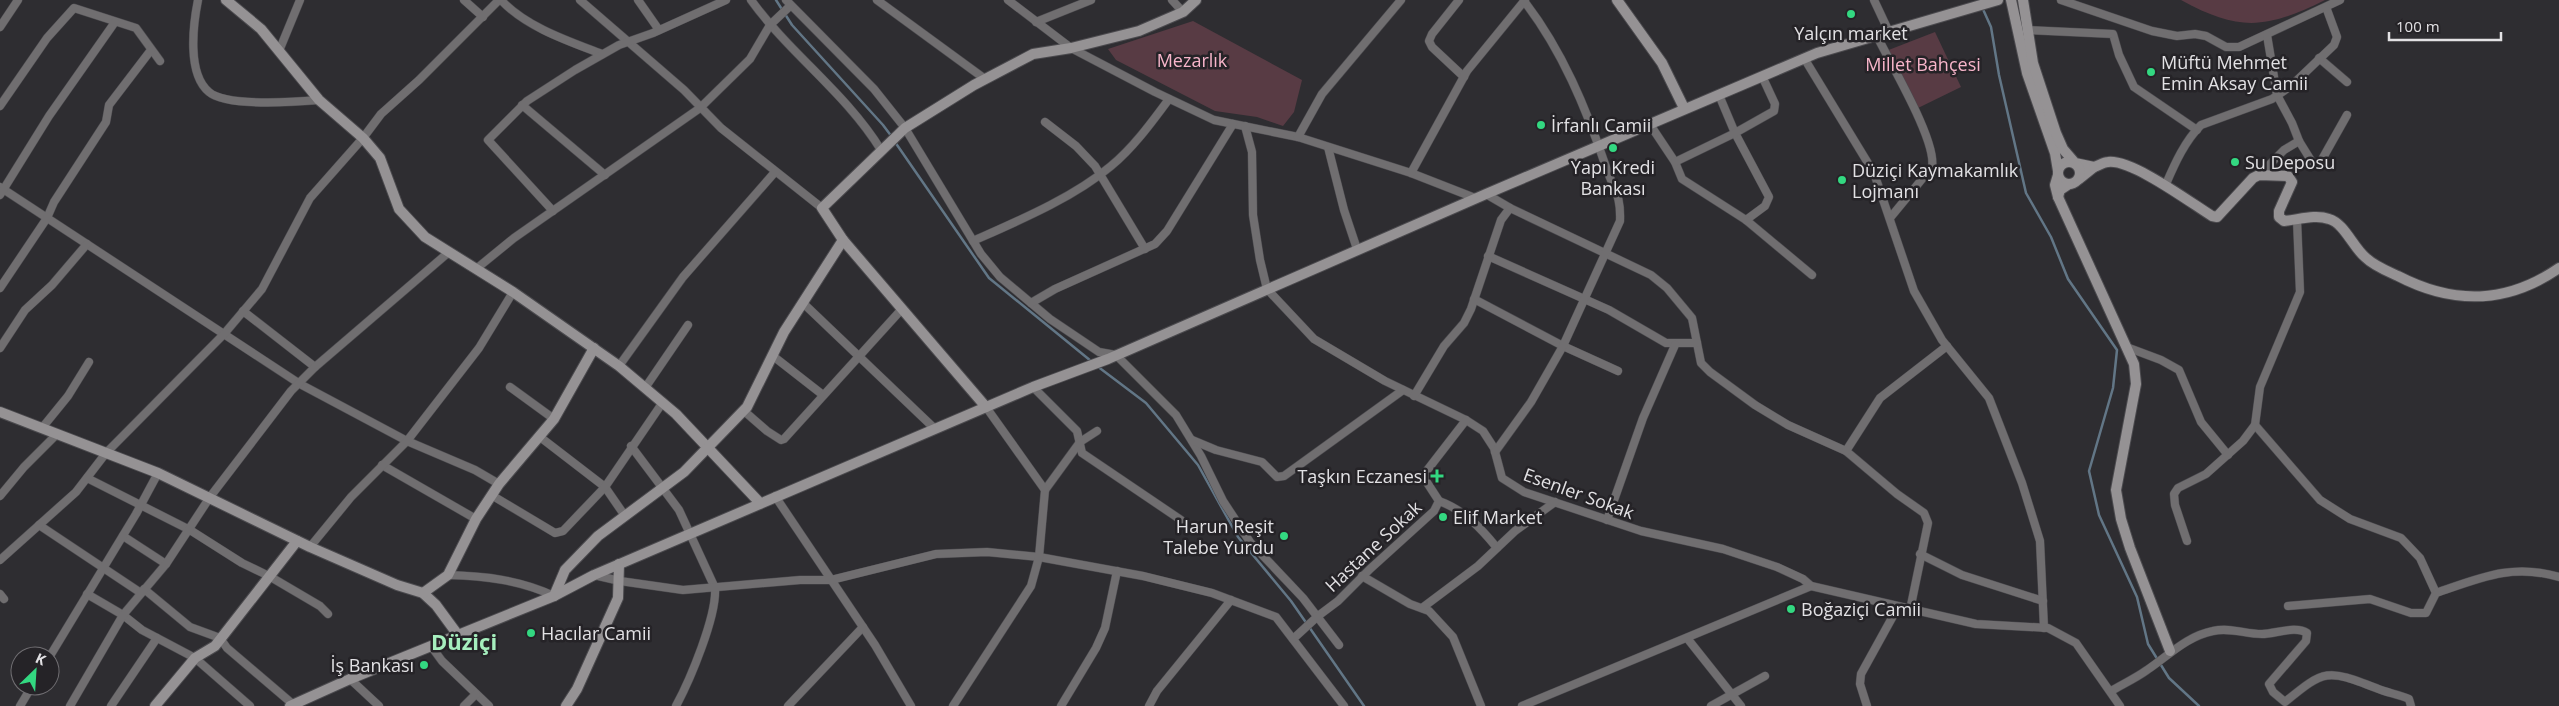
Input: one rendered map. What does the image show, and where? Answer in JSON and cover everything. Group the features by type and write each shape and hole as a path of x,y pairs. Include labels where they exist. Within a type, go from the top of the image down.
{"street":[{"path":"0,27 18,0"},
{"path":"198,0 192,31 195,58 202,85 209,93 219,99 282,103 318,100"},
{"path":"227,0 261,28 318,100 363,138 380,158 399,209 425,237 513,292 619,366 663,402 760,503"},
{"path":"279,51 300,0"},
{"path":"464,0 483,17"},
{"path":"0,560 76,492 106,453 224,334 262,289 310,198 363,138 381,114 419,80 500,0 530,22 602,54"},
{"path":"580,0 627,43 684,90 700,108 775,172 822,208 843,240 986,408 1045,490"},
{"path":"638,0 658,30"},
{"path":"553,211 488,140 522,105 602,54 726,0"},
{"path":"751,0 839,96 883,148"},
{"path":"877,0 985,79"},
{"path":"1008,0 1071,48 1214,120 1298,137 1411,173 1475,198"},
{"path":"1036,22 1092,0"},
{"path":"1172,0 1184,12"},
{"path":"822,208 903,130 985,79 1033,54 1071,48 1139,31 1184,12 1196,0"},
{"path":"1298,137 1322,94 1401,0"},
{"path":"1459,0 1437,27 1429,41 1432,48 1464,76"},
{"path":"1618,0 1662,63 1684,108"},
{"path":"1874,0 1889,32"},
{"path":"39,525 142,592 190,626 220,638 227,648 293,705 350,678 554,596 594,575 690,535 776,496 1034,386 1112,357 1475,198 1804,58 1997,0"},
{"path":"2010,0 2027,73 2055,153 2058,173 2062,181 2069,184"},
{"path":"2023,0 2032,63 2056,134 2064,149 2080,169 2078,179"},
{"path":"2061,0 2152,31 2177,36 2195,34 2206,36 2226,47 2239,47 2340,0"},
{"path":"1411,173 1464,76 1525,1 1546,29 1565,67 1621,201 1620,222 1563,346 1531,402 1496,452"},
{"path":"476,269 553,211 700,108 750,59 772,23 788,5 874,89 903,130 973,242 1000,276 1031,303 1099,352 1112,357 1176,415 1192,440 1223,502 1250,542 1318,616 1339,644"},
{"path":"0,106 47,38 74,8 136,28 160,62"},
{"path":"2166,184 2174,163 2202,125 2272,99 2291,86 2334,44 2337,37 2326,8"},
{"path":"115,22 49,116 1,190 48,218 300,384 407,441 475,470 499,484"},
{"path":"2027,30 2106,32 2113,34 2119,55 2134,87 2197,130"},
{"path":"2267,35 2277,95 2299,141 2312,162 2320,163 2347,115"},
{"path":"1876,36 1926,134 1934,157 1932,167 1890,218"},
{"path":"0,288 48,218 54,202 106,122 110,105 151,50"},
{"path":"1804,58 1874,173 1914,291 1947,346 1989,398 2022,483 2040,541 2044,628"},
{"path":"2319,58 2347,82"},
{"path":"1675,162 1735,133 1774,111 1775,104 1762,76"},
{"path":"1719,95 1735,133 1769,197 1765,206 1746,220"},
{"path":"973,242 1020,220 1112,166 1169,99"},
{"path":"522,105 606,175"},
{"path":"1045,122 1076,146 1100,174 1145,249"},
{"path":"1649,123 1675,162 1682,179 1746,220 1812,275"},
{"path":"1031,303 1055,288 1155,244 1167,231 1233,124"},
{"path":"1244,126 1252,152 1253,215 1267,289"},
{"path":"2058,197 2060,190 2094,167 2108,162 2120,163 2166,184 2205,212 2217,217 2234,196 2253,178 2259,175 2284,150 2299,141"},
{"path":"1328,147 1344,210 1357,249"},
{"path":"2094,167 2064,162 2058,173 2055,185 2058,197 2129,348 2134,364 2136,384 2116,490 2117,504 2130,548 2167,654"},
{"path":"619,366 683,277 775,172"},
{"path":"2259,175 2291,178 2292,182 2279,211 2279,217 2284,221 2319,217 2331,219 2365,258 2405,280 2433,292 2472,298 2500,295 2540,281 2559,268"},
{"path":"1486,194 1510,208 1650,275 1667,288 1692,318 1701,363 1755,406 1788,425 1846,451 1897,494 1924,513 1928,523 1920,554 1910,610"},
{"path":"1414,396 1444,346 1464,322 1474,299 1501,220 1510,208"},
{"path":"2187,541 2175,505 2174,494 2178,488 2206,474 2243,441 2255,425 2260,387 2300,292 2297,220"},
{"path":"554,596 565,570 598,536 684,472 744,411 772,356 843,240"},
{"path":"0,348 25,310 52,285 87,244"},
{"path":"70,706 123,615 166,564 210,497 291,391 315,367 449,252"},
{"path":"1488,256 1609,310 1666,343 1674,345 1697,343"},
{"name":"Esenler Sokak","path":"1267,289 1314,339 1403,390 1466,420 1482,431 1496,452 1502,478 1524,492 1641,532 1723,549 1777,567 1803,579 1811,586"},
{"path":"310,547 351,496 407,441 479,348 513,292"},
{"path":"1474,299 1563,346 1618,371"},
{"path":"803,303 935,429"},
{"path":"243,310 315,367"},
{"path":"744,411 767,431 781,440 784,439 858,355 901,310"},
{"path":"645,388 688,324"},
{"path":"1607,520 1643,418 1674,345"},
{"path":"1846,451 1880,398 1947,346"},
{"path":"448,575 476,518 499,484 554,419 594,348"},
{"path":"2129,348 2161,360 2179,370 2201,422 2228,455"},
{"path":"772,356 823,395"},
{"path":"42,428 68,396 89,362"},
{"path":"1034,386 1077,431 1082,453 1181,520"},
{"path":"510,387 554,419"},
{"path":"1192,440 1216,450 1262,462 1277,477 1284,476 1403,390"},
{"path":"492,496 555,533 563,531 605,487 631,446 663,402"},
{"path":"0,412 158,473 310,547 397,585 423,593 436,605 458,635"},
{"name":"Hastane Sokak","path":"1293,639 1304,627 1338,601 1362,576 1434,511 1439,501 1426,482 1425,473 1466,420"},
{"path":"2255,425 2320,500 2350,519 2401,538 2420,558 2436,593"},
{"path":"953,706 1031,586 1039,557 1045,490 1080,442 1097,431"},
{"path":"0,496 24,467 57,434"},
{"path":"540,437 605,487 625,516"},
{"path":"631,446 679,510 715,588 716,599 710,622 676,706"},
{"path":"382,465 476,518"},
{"path":"56,646 141,506 158,473"},
{"path":"87,478 190,530 242,563 269,576 320,606 328,614"},
{"path":"776,496 863,627 911,706"},
{"path":"1439,501 1457,507 1484,532 1497,548"},
{"path":"1422,608 1478,566 1515,531 1555,502"},
{"path":"123,536 166,564"},
{"path":"155,706 195,658 215,646 297,541"},
{"path":"594,575 620,581 683,590 800,580 831,580 936,554 987,552 1039,557 1117,571 1212,593 1276,617 1344,706"},
{"path":"1920,554 1962,575 2043,601"},
{"path":"566,706 576,689 618,598 619,564"},
{"path":"2288,606 2370,599 2411,613 2426,613 2436,593 2486,576 2521,570 2539,571 2559,577"},
{"path":"1061,706 1096,648 1105,628 1117,571"},
{"path":"423,593 429,586 448,575 488,576 535,587 554,596"},
{"path":"1362,576 1410,604 1429,611 1453,637 1481,706"},
{"path":"1524,706 1811,586 1976,624 2044,628 2076,643 2120,706"},
{"path":"87,594 123,615 142,630 195,658 250,706"},
{"path":"1149,706 1157,692 1231,600"},
{"path":"1867,706 1860,684 1861,674 1898,607"},
{"path":"788,706 863,627"},
{"path":"2111,691 2197,636 2213,630 2233,630 2261,634 2303,630 2307,633 2306,641 2269,684 2272,692 2285,702 2311,680 2322,675 2331,674 2401,695 2409,700 2411,706"},
{"path":"111,706 158,638"},
{"path":"1686,638 1741,706"},
{"path":"431,646 442,661 489,706"},
{"path":"1711,706 1765,676"},
{"path":"350,678 380,706"},
{"path":"464,706 476,694"}],"green space":[{"path":"2181,0 2325,0 2286,17 2253,23 2220,18"},
{"name":"Mezarlık","path":"1193,21 1302,80 1294,112 1283,126 1257,117 1215,111 1116,60 1108,49"},
{"name":"Millet Bahçesi","path":"1935,32 1961,87 1918,108 1886,51"}],"waterway":[{"path":"776,0 792,25 892,137"},
{"path":"1982,7 1991,27 1999,75 2026,193 2051,237 2068,279 2117,350 2113,388 2089,471 2099,515 2137,597 2148,644 2169,678 2199,706"},
{"path":"895,142 989,278 1091,361"},
{"path":"1097,366 1146,403 1198,465 1238,537 1291,601 1364,706"}],"place":[{"name":"Yalçın market","path":"1851,14"},
{"name":"Müftü Mehmet Emin Aksay Camii","path":"2151,72"},
{"name":"İrfanlı Camii","path":"1541,125"},
{"name":"Yapı Kredi Bankası","path":"1613,148"},
{"name":"Su Deposu","path":"2235,162"},
{"name":"Düziçi Kaymakamlık Lojmanı","path":"1842,180"},
{"name":"Taşkın Eczanesi","path":"1437,476"},
{"name":"Elif Market","path":"1443,517"},
{"name":"Harun Reşit Talebe Yurdu","path":"1284,536"},
{"name":"Boğaziçi Camii","path":"1791,609"},
{"name":"Hacılar Camii","path":"531,633"},
{"name":"İş Bankası","path":"424,665"}],"district":[{"name":"Düziçi","path":"464,641"}]}
